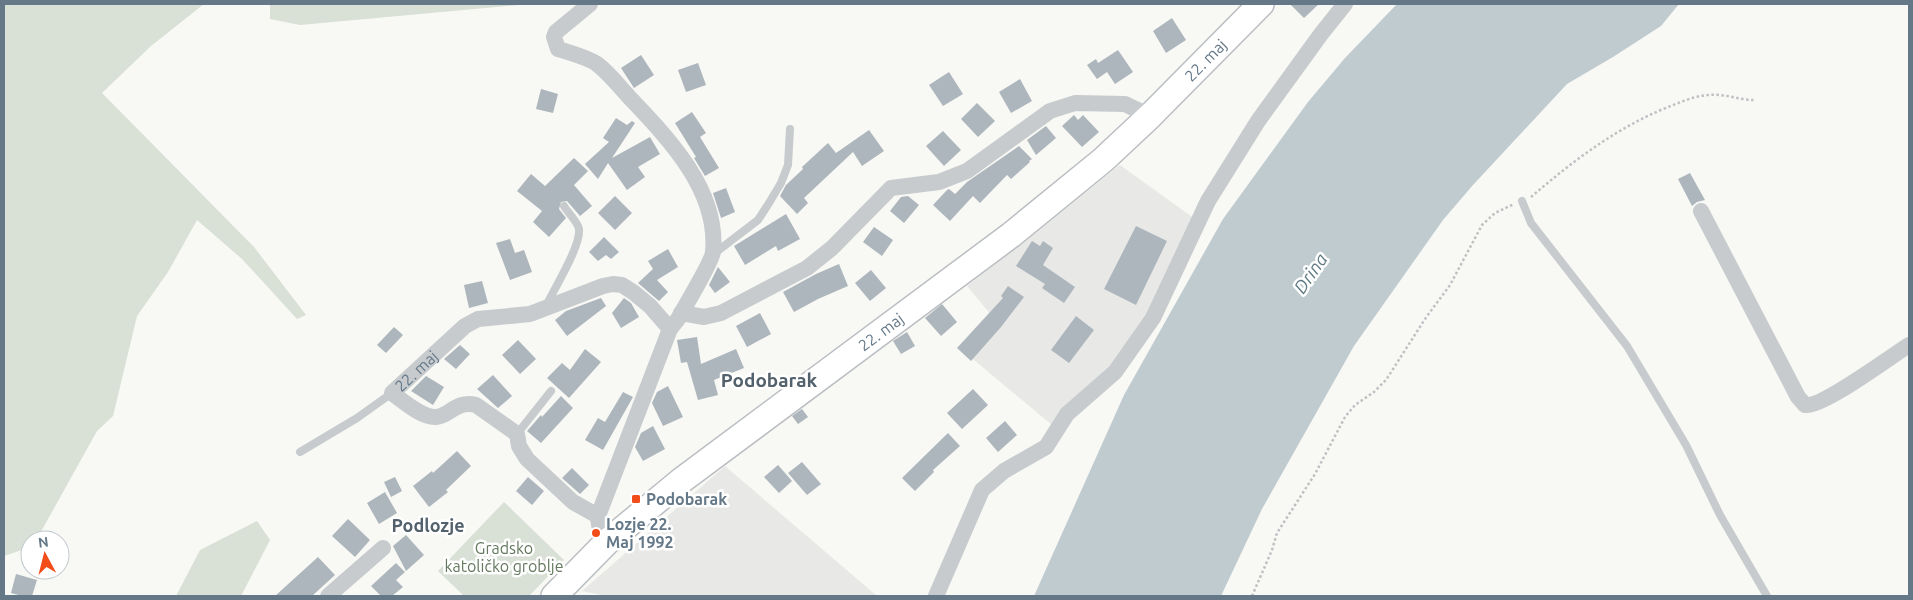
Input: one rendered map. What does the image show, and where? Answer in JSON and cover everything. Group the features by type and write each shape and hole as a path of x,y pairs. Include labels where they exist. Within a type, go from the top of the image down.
{"main road":[{"name":"22. maj","path":"554,596 607,542 682,480 1011,235 1103,160 1150,116 1261,4"}],"street":[{"path":"590,4 563,25 554,37 558,49 596,63 643,112 691,172 711,216 713,254 681,313 670,329 598,516 599,525 607,542"},
{"path":"936,596 982,490 1004,471 1046,447 1067,414 1115,372 1153,318 1208,201 1258,121 1345,4"},
{"path":"681,313 704,317 721,313 807,268 832,248 891,188 939,182 967,171 1050,111 1074,102 1125,104 1150,116"},
{"path":"1701,211 1799,400 1805,405 1811,406 1829,397 1909,345"},
{"name":"22. maj","path":"517,434 476,406 468,403 436,417 418,412 392,393 465,326 478,319 530,314 603,286 622,284 650,306 670,329"},
{"path":"517,434 519,446 527,459 573,502 598,516"},
{"path":"328,596 383,548"}],"lane":[{"path":"713,254 758,220 769,203 781,183 788,164 790,130"},
{"path":"1522,200 1531,223 1627,346 1686,445 1720,515 1767,596"},
{"path":"545,308 572,255 579,235 579,227 564,206"},
{"path":"517,434 551,390"},
{"path":"300,452 357,418 392,393"}],"path":[{"path":"1252,596 1272,550 1277,533 1315,474 1345,417 1355,405 1374,392 1386,380 1425,319 1450,286 1482,225 1495,214 1531,197 1580,156 1630,124 1656,112 1690,99 1710,94 1754,100"}],"shaded area":[{"path":"1120,165 1195,219 1153,307 1117,361 1052,425 968,355 997,322 967,286"},
{"path":"725,466 877,596 606,596 582,591"}],"green space":[{"path":"4,4 204,4 151,46 102,93 254,247 306,315 297,319 242,259 197,220 168,272 137,316 113,416 97,431 42,530 20,530 20,551 4,556"},
{"path":"270,4 529,4 300,25 270,19"},
{"name":"Gradsko katoličko groblje","path":"504,502 564,560 529,596 464,596 438,571"},
{"path":"257,521 270,540 241,596 176,596 200,550"}],"water":[{"name":"Drina","path":"1397,4 1679,4 1661,26 1567,84 1443,220 1354,346 1262,509 1221,596 1034,596 1124,395 1223,219 1308,102 1345,58"}],"building":[{"path":"1290,4 1319,4 1304,18"},
{"path":"1172,18 1186,40 1166,53 1153,31"},
{"path":"1118,50 1133,72 1115,84 1107,72 1097,79 1087,65 1096,59 1098,63"},
{"path":"641,55 654,75 634,88 621,68"},
{"path":"698,63 706,85 686,92 678,70"},
{"path":"949,72 963,94 943,106 929,85"},
{"path":"1020,79 1032,101 1011,113 999,92"},
{"path":"541,89 558,94 553,113 536,109"},
{"path":"977,103 995,121 978,137 961,119"},
{"path":"692,112 706,133 700,137 719,168 705,176 694,158 696,157 675,123"},
{"path":"1074,115 1078,120 1083,115 1099,132 1082,147 1062,126"},
{"path":"616,118 627,125 632,121 635,123 612,158 650,137 660,154 638,167 645,177 627,190 608,163 598,179 585,164 609,142 603,138"},
{"path":"1046,126 1056,138 1036,155 1027,140"},
{"path":"869,130 884,151 862,166 853,152 804,198 808,203 797,214 780,196 786,185 803,169 802,167 828,143 836,153"},
{"path":"943,131 961,150 944,166 926,146"},
{"path":"1019,146 1032,159 1030,162 1011,179 1007,175 980,203 973,196 950,221 933,205 947,190 949,189 955,194 967,182"},
{"path":"574,158 588,171 574,185 592,206 580,216 567,201 561,202 559,209 566,218 549,237 533,222 542,211 517,191 531,174 545,186"},
{"path":"1690,173 1705,200 1697,202 1692,206 1678,179"},
{"path":"726,188 735,212 721,218 713,193"},
{"path":"615,196 632,213 615,230 598,213"},
{"path":"908,196 919,205 904,223 890,211 901,197"},
{"path":"786,214 800,239 778,251 776,246 745,265 734,246"},
{"path":"1136,226 1167,241 1136,305 1104,289"},
{"path":"874,227 893,240 882,256 863,242"},
{"path":"604,237 619,252 611,259 606,255 598,261 589,252"},
{"path":"510,239 515,253 524,250 532,272 510,280 496,243"},
{"path":"1032,241 1040,246 1043,241 1053,248 1043,265 1075,287 1064,303 1042,288 1045,284 1016,266"},
{"path":"668,249 678,267 657,280 668,292 659,301 638,283 653,269 648,261"},
{"path":"839,264 848,286 794,312 783,292"},
{"path":"718,267 730,282 715,293 709,285"},
{"path":"871,270 886,288 870,301 855,283"},
{"path":"482,281 488,303 469,308 464,285"},
{"path":"1008,286 1024,297 971,361 957,348 1003,298 1001,296"},
{"path":"601,298 606,306 567,336 555,320 566,311"},
{"path":"624,298 631,303 639,317 621,328 612,313"},
{"path":"942,304 957,322 941,336 925,318"},
{"path":"760,313 771,334 747,347 736,326"},
{"path":"1076,316 1094,330 1069,363 1051,350"},
{"path":"394,327 403,335 386,353 377,345"},
{"path":"907,332 915,346 901,354 893,341"},
{"path":"697,337 701,364 736,349 744,368 714,380 718,395 698,400 687,362 681,363 677,340"},
{"path":"518,340 536,359 520,374 502,355"},
{"path":"460,345 470,354 456,369 444,359"},
{"path":"585,349 601,362 569,398 547,378 562,363 570,370"},
{"path":"493,375 512,396 498,408 477,389"},
{"path":"426,376 444,387 433,405 411,391"},
{"path":"668,386 683,417 663,426 652,403 657,392"},
{"path":"973,389 988,405 962,429 947,413"},
{"path":"623,392 633,397 603,450 585,440 598,418 605,422"},
{"path":"561,396 573,408 541,443 527,431"},
{"path":"802,409 808,417 798,424 792,416"},
{"path":"1005,421 1017,435 998,452 986,438"},
{"path":"653,426 665,449 643,461 635,447 641,433"},
{"path":"948,433 960,446 933,470 934,472 915,491 902,478"},
{"path":"457,451 471,466 446,490 448,492 429,507 413,486 432,471 433,473"},
{"path":"802,462 821,484 807,495 788,473"},
{"path":"778,465 792,481 779,493 764,477"},
{"path":"572,468 589,485 580,494 562,478"},
{"path":"395,477 402,491 391,497 384,482"},
{"path":"528,477 544,491 532,505 516,491"},
{"path":"385,492 397,513 379,524 367,503"},
{"path":"348,519 370,540 355,557 332,536"},
{"path":"406,535 424,555 406,571 393,546"},
{"path":"318,557 335,575 312,596 275,596"},
{"path":"396,563 405,572 396,580 403,587 392,596 381,596 371,586"},
{"path":"16,574 20,575 20,580 37,580 32,596 11,593"}],"place":[{"name":"Podobarak","path":"636,499"},
{"name":"Lozje 22. Maj 1992","path":"596,533"}],"district":[{"name":"Podobarak","path":"769,380"},
{"name":"Podlozje","path":"428,525"}]}
